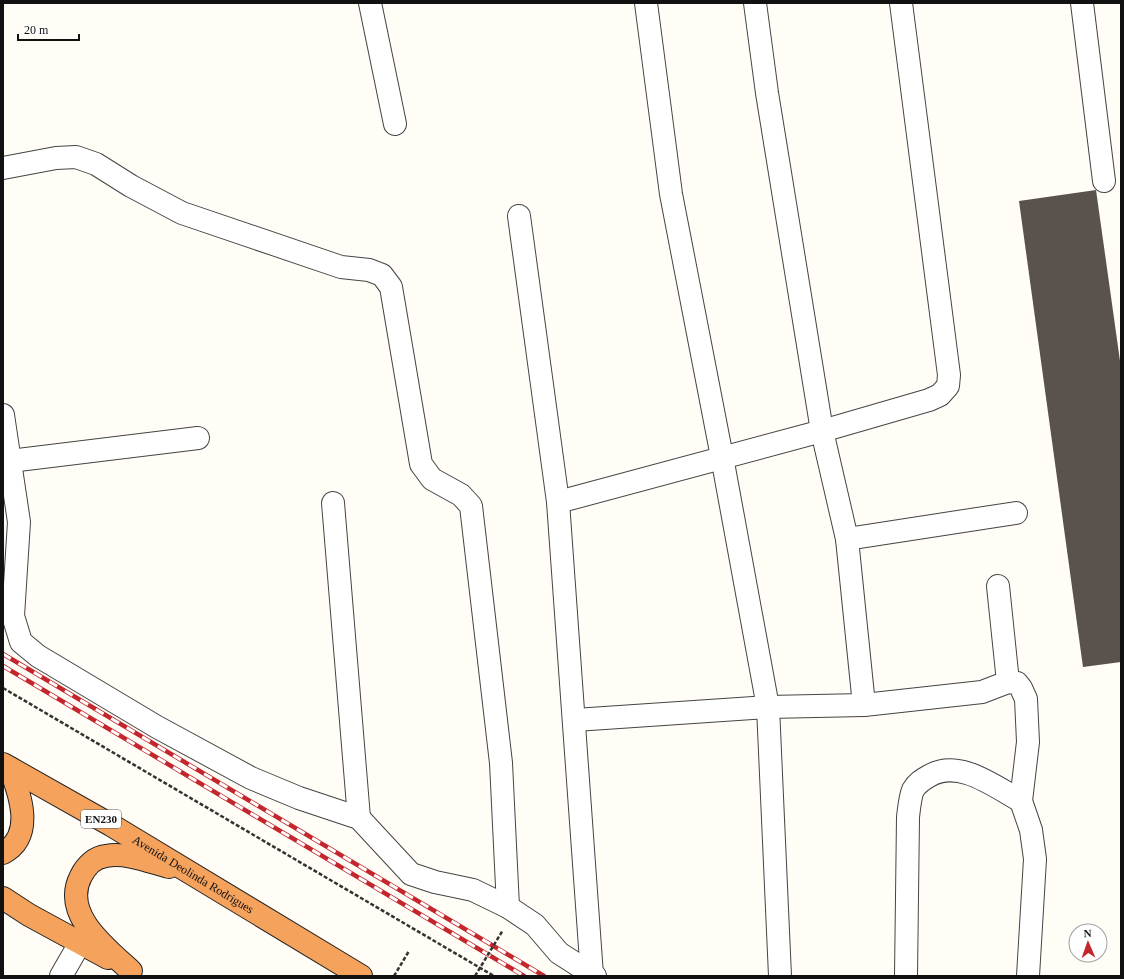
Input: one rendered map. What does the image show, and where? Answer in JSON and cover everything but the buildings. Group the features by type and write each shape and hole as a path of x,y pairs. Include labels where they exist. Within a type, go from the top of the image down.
{"highway":[{"path":"3,853 17,839 23,824 22,807 18,788 6,766"},
{"name":"Avenida Deolinda Rodrigues","path":"6,766 112,824 361,976"},
{"path":"136,973 105,947 82,919 77,901 76,885 84,869 95,860 106,856 129,857 190,872"},
{"path":"3,898 80,943 136,973"}],"street":[{"path":"370,3 395,124"},
{"path":"646,3 671,194 722,457 768,707 780,976"},
{"path":"755,3 767,93 822,431 847,539 864,705"},
{"path":"558,502 822,431 929,400 940,395 948,386 949,375 902,3"},
{"path":"1082,3 1104,181"},
{"path":"3,168 56,158 76,157 96,164 131,186 182,213 341,267 369,270 382,275 391,287 421,464 432,479 460,494 471,506 501,763 508,907"},
{"path":"519,216 558,502 594,975"},
{"path":"3,415 19,522 8,613 21,642 38,656 157,727 251,778 299,798 359,818 410,874 435,882 473,890 508,907 535,925 559,953 594,975"},
{"path":"10,461 198,438"},
{"path":"333,503 359,818"},
{"path":"847,539 1016,513"},
{"path":"998,586 1008,682"},
{"path":"575,720 768,707 864,705 982,692 1008,682 1017,684 1021,688 1026,699 1028,742 1021,802 1031,830 1035,859 1028,976"},
{"path":"906,976 908,817 912,792 920,781 935,772 947,770 972,774 1021,802"},
{"path":"61,976 80,943"}],"path":[{"path":"3,688 494,976"},
{"path":"475,976 502,930"},
{"path":"394,976 408,951"}],"railway":[{"path":"3,654 544,976"},
{"path":"3,666 524,976"}]}
